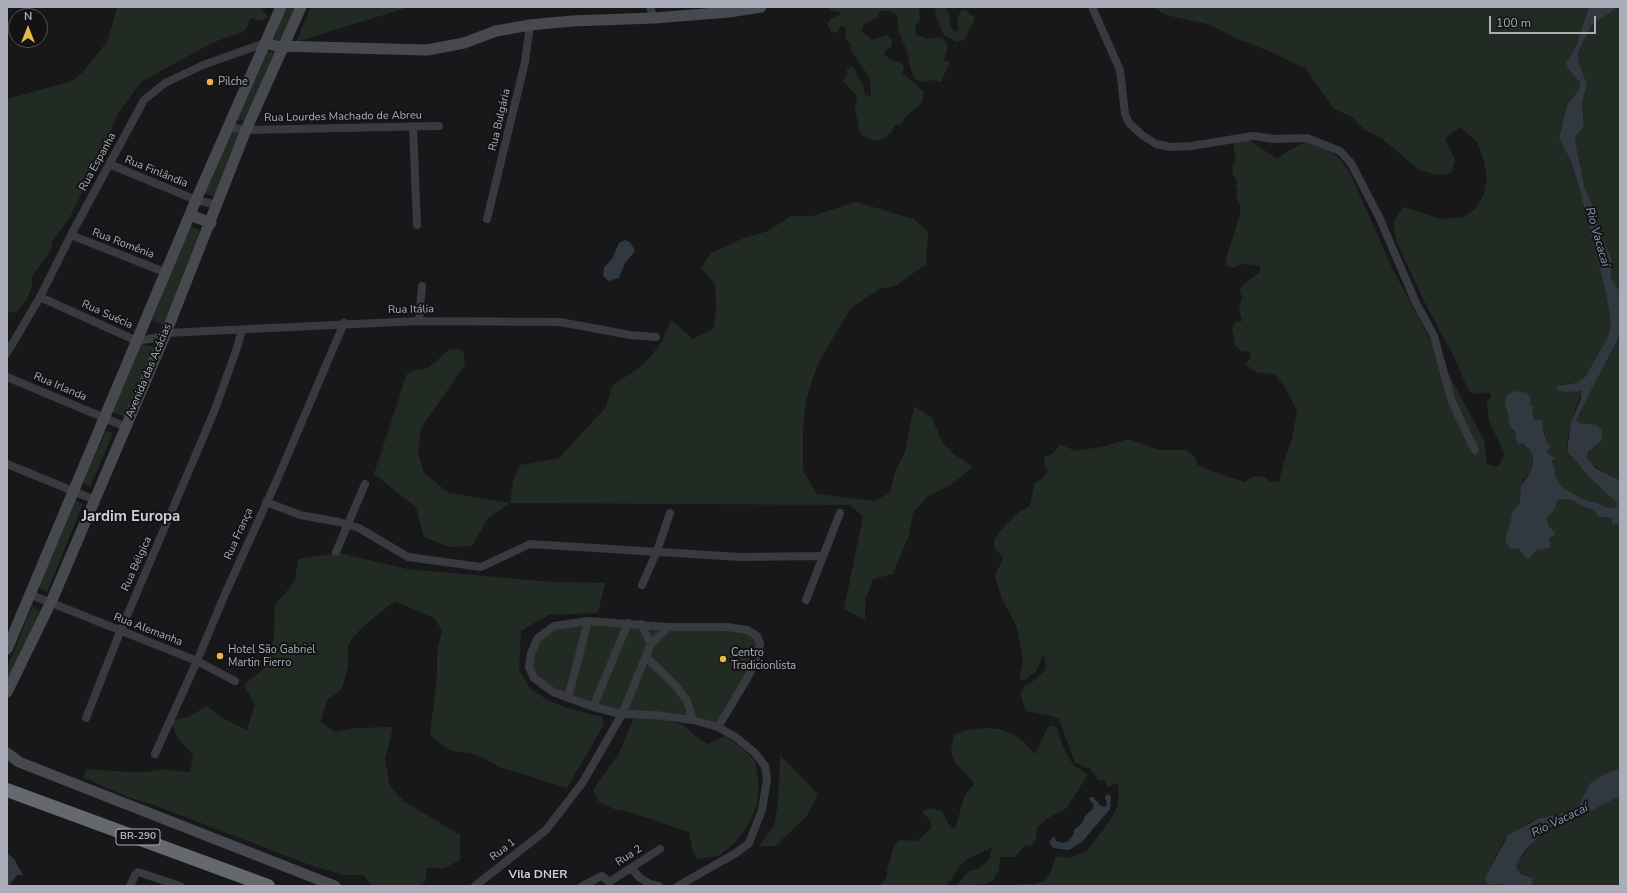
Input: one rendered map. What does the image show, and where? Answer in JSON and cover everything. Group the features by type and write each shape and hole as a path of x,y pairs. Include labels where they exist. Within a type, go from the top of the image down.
{"highway":[{"name":"BR-290","path":"7,790 268,886"}],"street":[{"name":"Avenida das Acácias","path":"7,649 10,629 29,594 167,273 196,200 281,7"},
{"name":"Avenida das Acácias","path":"7,692 51,602 166,333 211,223 280,46 301,7"},
{"path":"265,43 280,46 427,50 464,43 496,31 530,25 652,12 729,10 761,7"},
{"path":"1092,7 1120,70 1125,114 1129,123 1142,135 1156,144 1171,147 1192,146 1253,136 1274,139 1308,138 1340,151 1351,163 1380,219 1416,303 1434,336 1451,399 1475,450"},
{"name":"Rua Bulgária","path":"487,219 524,62 530,25"},
{"name":"Rua Espanha","path":"7,353 40,297 108,164 144,100 166,83 203,65 265,43"},
{"path":"413,126 417,225"},
{"name":"Rua Lourdes Machado de Abreu","path":"229,127 246,130 439,126"},
{"name":"Rua Finlândia","path":"108,164 196,200 218,205"},
{"path":"190,215 211,223"},
{"name":"Rua Romênia","path":"71,235 167,273"},
{"path":"419,321 422,286"},
{"name":"Rua Suécia","path":"40,297 137,341 154,338 166,333"},
{"name":"Rua Itália","path":"166,333 242,330 344,323 419,321 560,322 630,335 656,337"},
{"name":"Rua França","path":"155,754 344,323"},
{"name":"Rua Bélgica","path":"86,718 120,632 214,412 242,330"},
{"name":"Rua Irlanda","path":"7,377 126,427"},
{"path":"7,464 94,500"},
{"path":"336,552 365,484"},
{"path":"266,502 300,515 347,525 373,536 408,557 481,567 530,544 740,557 823,556"},
{"path":"642,585 657,551 670,513"},
{"path":"806,600 840,513"},
{"name":"Rua Alemanha","path":"29,594 120,632 197,661 235,681"},
{"path":"568,698 588,621"},
{"path":"678,886 736,853 749,843 762,810 767,779 765,766 755,753 737,738 718,727 693,720 655,715 622,714 593,707 553,692 534,678 529,667 531,653 538,638 554,626 588,621 668,627 728,627 747,630 757,636 760,644 758,658 718,727"},
{"path":"593,707 628,623"},
{"path":"641,624 651,644 668,627"},
{"name":"Rua 1","path":"475,886 546,830 583,782 622,714 651,644"},
{"path":"646,657 676,686 687,700 693,720"},
{"path":"7,753 19,762 335,886"},
{"name":"Rua 2","path":"582,886 602,876 606,884 660,849"},
{"path":"631,868 640,878 650,884 659,886"},
{"path":"130,886 138,872 180,886"}],"shaded area":[{"path":"117,7 261,7 268,17 261,21 250,18 247,28 241,33 208,45 141,82 118,113 105,145 70,217 53,240 51,250 32,276 32,286 27,299 16,313 7,311 7,99 73,81 85,70 108,40"},
{"path":"286,7 296,7 282,40 273,40"},
{"path":"311,7 409,7 296,42"},
{"path":"828,7 919,7 920,19 915,27 916,35 929,39 938,37 944,39 948,45 944,61 950,62 941,82 932,80 922,82 915,79 911,70 907,52 898,29 897,16 891,11 881,11 877,17 863,26 862,32 872,40 887,35 892,39 892,45 883,54 894,62 900,62 904,67 902,73 924,92 921,104 905,117 901,125 894,125 892,131 885,138 874,141 860,134 855,108 857,96 843,81 847,76 847,69 852,67 856,71 857,77 863,83 865,94 871,97 870,78 851,51 851,44 845,39 846,29 842,25 837,32 832,33 827,24 831,18 842,14 838,11 830,11"},
{"path":"936,7 945,7 949,14 951,28 954,32 959,31 957,18 961,11 965,9 975,18 964,40 956,42 944,35 935,15"},
{"path":"1153,7 1589,7 1576,46 1566,63 1566,66 1580,83 1580,88 1567,105 1559,139 1571,161 1578,184 1606,293 1611,323 1608,337 1585,377 1576,383 1566,384 1559,391 1579,390 1581,394 1571,422 1566,448 1569,454 1588,476 1618,504 1613,508 1608,508 1596,502 1590,502 1577,496 1561,486 1554,475 1556,470 1552,465 1554,460 1547,452 1547,443 1542,421 1534,421 1529,403 1506,411 1512,429 1521,443 1530,450 1533,456 1533,464 1530,473 1523,481 1520,502 1513,513 1514,548 1519,549 1524,556 1530,558 1537,550 1551,548 1549,538 1553,530 1549,526 1547,518 1555,509 1558,499 1572,500 1583,507 1590,508 1600,517 1612,518 1612,523 1620,525 1620,768 1607,773 1590,783 1579,805 1572,811 1530,822 1504,840 1486,876 1489,884 1502,884 1506,886 1011,886 1042,882 1050,874 1056,856 1070,858 1088,850 1111,819 1118,805 1119,785 1114,784 1108,787 1104,780 1098,780 1090,768 1085,768 1080,764 1075,763 1059,719 1052,716 1026,711 1020,693 1026,685 1030,684 1046,669 1045,659 1042,655 1035,673 1023,681 1019,678 1023,661 1017,627 1002,599 995,577 1002,562 1002,556 994,548 994,540 999,532 1020,511 1030,506 1034,484 1044,477 1048,471 1045,466 1044,457 1052,454 1060,445 1077,451 1105,446 1128,439 1160,450 1186,450 1194,456 1198,465 1245,482 1254,476 1265,477 1269,481 1279,482 1292,439 1297,411 1285,387 1275,375 1256,372 1245,364 1251,357 1250,352 1240,351 1235,345 1232,328 1236,322 1242,321 1239,308 1242,297 1239,290 1260,272 1260,267 1242,264 1232,268 1227,265 1226,259 1240,214 1240,207 1236,196 1238,190 1236,188 1237,180 1233,175 1232,166 1236,158 1234,144 1238,141 1248,139 1277,159 1288,151 1308,141 1322,145 1339,158 1350,173 1393,270 1484,440 1487,464 1497,467 1502,461 1504,453 1489,421 1487,401 1491,397 1490,392 1477,394 1470,392 1466,385 1455,359 1424,301 1397,243 1393,222 1404,207 1441,219 1465,217 1475,209 1484,194 1487,177 1483,157 1476,141 1460,127 1445,138 1455,160 1451,173 1438,175 1419,170 1380,137 1366,131 1352,117 1334,109 1306,69 1271,52 1235,38 1211,25 1166,15"},
{"path":"1620,7 1620,292 1611,278 1612,261 1600,231 1596,212 1585,189 1575,141 1576,136 1584,126 1582,102 1585,80 1579,63 1578,53 1591,26"},
{"path":"266,51 276,52 248,120 234,121"},
{"path":"230,129 241,134 215,197 204,193"},
{"path":"856,202 914,219 928,232 926,264 897,285 879,289 851,308 817,366 806,400 803,429 803,471 817,494 874,501 890,493 895,472 905,452 914,406 932,418 942,442 954,454 973,467 951,485 928,496 913,513 909,535 893,574 873,579 865,601 865,620 844,609 863,516 850,505 510,503 513,481 520,465 559,458 606,407 612,386 644,364 661,343 671,320 693,339 714,328 716,306 715,284 701,268 711,253 744,238 768,231 791,216 812,216"},
{"path":"189,226 200,230 163,325 152,320"},
{"path":"1620,335 1620,480 1590,464 1587,456 1591,449 1600,442 1592,424 1580,423 1576,420"},
{"path":"141,344 156,347 126,417 111,412"},
{"path":"450,349 463,350 465,365 421,428 418,452 424,473 449,493 510,503 488,518 472,546 449,547 424,537 416,507 374,474 407,374 415,370 428,368"},
{"path":"106,431 113,433 90,487 83,483"},
{"path":"74,500 83,504 47,592 36,586"},
{"path":"339,553 407,569 551,582 605,583 598,613 548,615 521,631 519,670 530,688 547,700 567,708 602,717 604,724 567,788 499,767 486,759 470,753 451,751 430,735 437,675 437,652 442,630 434,618 395,601 362,627 348,644 348,666 342,689 327,700 321,722 335,732 355,728 393,727 385,759 390,787 405,802 460,835 460,860 444,868 427,868 425,882 419,886 373,886 363,875 343,875 310,865 154,805 130,798 83,777 87,769 147,772 164,769 190,773 193,755 178,739 171,721 191,716 206,706 226,720 247,730 255,705 244,685 266,667 274,637 275,605 295,581 298,559"},
{"path":"32,606 40,610 7,686 7,668"},
{"path":"588,621 728,627 757,636 758,658 718,727 622,714 553,692 534,678 531,653 538,638 554,626"},
{"path":"634,717 664,719 685,726 695,736 708,744 724,736 740,746 755,761 759,785 757,804 750,822 736,842 718,856 697,859 692,848 689,832 630,812 614,809 599,802 593,790 619,753"},
{"path":"1053,725 1057,728 1063,747 1073,765 1088,774 1067,808 1048,818 1037,828 1036,840 1030,847 1025,845 1015,857 1000,857 999,870 993,880 986,884 956,886 969,871 980,868 990,858 991,850 995,847 964,861 946,886 879,886 887,877 887,870 894,846 900,840 917,841 932,827 929,819 922,812 931,808 942,811 950,827 955,828 965,795 973,785 973,781 956,764 951,751 954,735 967,730 984,728 998,729 1013,734 1024,742 1035,754 1048,727"},
{"path":"780,755 818,794 807,816 775,846 759,846 774,826 778,803"},
{"path":"1620,796 1620,886 1532,886 1531,877 1518,872 1517,863 1540,834 1585,814"}],"water":[{"name":"Rio Vacacaí","path":"1589,7 1618,7 1591,26 1578,53 1579,63 1587,85 1582,102 1584,126 1576,136 1575,141 1585,189 1596,212 1600,231 1612,261 1611,278 1620,292 1620,335 1576,420 1580,423 1596,425 1602,430 1602,440 1588,452 1587,458 1595,468 1620,480 1620,525 1612,525 1612,518 1600,517 1590,508 1583,507 1572,500 1558,499 1555,509 1547,518 1549,526 1555,533 1554,536 1549,538 1551,548 1537,550 1530,558 1526,559 1519,549 1510,548 1505,540 1513,512 1520,502 1521,486 1530,473 1533,464 1533,456 1530,450 1523,444 1517,443 1515,432 1510,426 1505,403 1506,396 1510,393 1516,391 1528,393 1531,400 1529,403 1534,408 1532,411 1534,420 1542,420 1547,443 1551,445 1547,452 1554,458 1552,462 1556,470 1554,475 1561,486 1577,496 1590,502 1596,502 1608,508 1613,508 1618,504 1588,476 1567,451 1571,422 1581,399 1581,391 1564,392 1556,389 1558,386 1576,383 1585,377 1608,337 1611,323 1606,293 1578,184 1571,161 1559,139 1567,105 1580,88 1580,83 1567,67 1566,63 1576,46"},
{"path":"625,240 630,242 635,251 625,263 619,278 609,281 603,276 604,267 612,259 619,243"},
{"name":"Rio Vacacaí","path":"1620,768 1620,796 1585,814 1545,830 1524,852 1517,863 1517,869 1521,874 1533,878 1532,886 1506,886 1502,884 1489,885 1485,882 1486,876 1508,835 1538,819 1572,811 1579,805 1590,783 1607,773"},
{"path":"1109,794 1111,797 1110,809 1082,842 1069,850 1053,848 1049,842 1054,836 1056,841 1063,843 1068,841 1074,834 1074,830 1082,823 1085,816 1093,809 1094,805 1089,799 1090,797 1093,797 1100,805 1104,807 1107,805 1105,796"},
{"path":"7,853 14,859 23,875 17,875 9,886 7,886"}],"place":[{"name":"Pilche","path":"210,82"},
{"name":"Hotel São Gabriel Martin Fierro","path":"220,656"},
{"name":"Centro Tradicionlista","path":"723,659"}],"district":[{"name":"Jardim Europa","path":"131,517"},
{"name":"Vila DNER","path":"538,875"}]}
